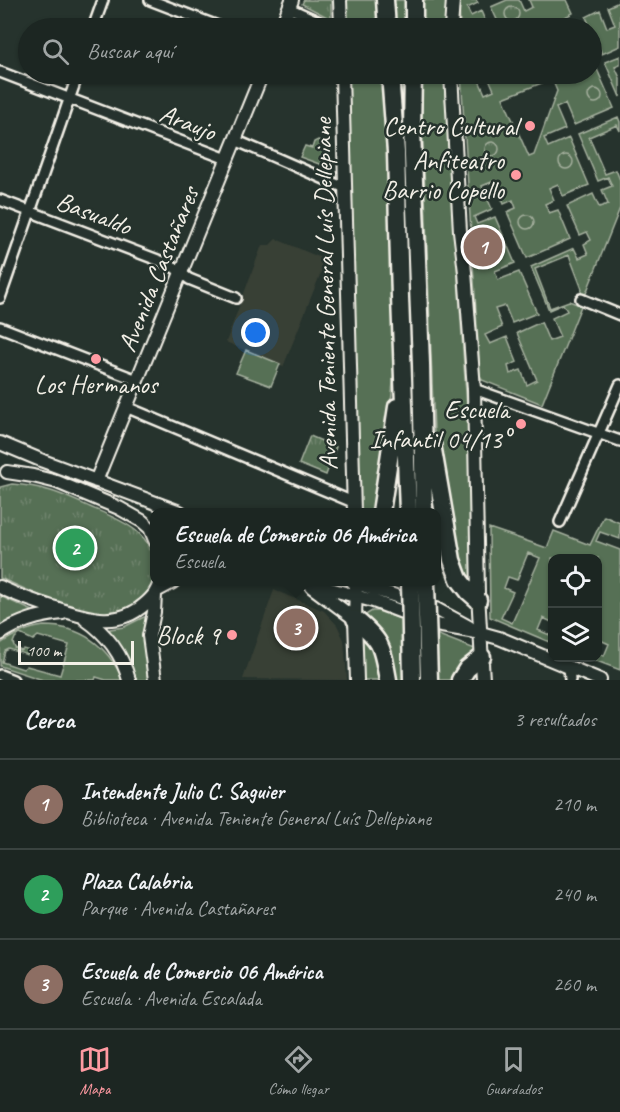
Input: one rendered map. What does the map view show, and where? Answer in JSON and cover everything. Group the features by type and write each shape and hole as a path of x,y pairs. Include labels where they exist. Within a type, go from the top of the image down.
{"highway":[{"path":"385,0 386,18"},
{"path":"414,0 414,18"},
{"path":"391,84 396,152 408,508"},
{"path":"413,84 412,130 424,508"},
{"path":"382,508 403,362"},
{"path":"421,364 434,459 452,560 463,585 478,600"},
{"path":"412,680 421,586"},
{"path":"421,586 429,680"},
{"path":"355,619 379,641 388,680"},
{"path":"460,680 467,669 482,657"}],"street":[{"path":"97,18 103,0"},
{"path":"150,0 197,18"},
{"path":"340,0 341,18"},
{"path":"452,18 453,0"},
{"path":"285,18 291,4 316,18"},
{"name":"Araujo","path":"0,72 18,79"},
{"name":"Araujo","path":"32,84 227,159"},
{"path":"0,298 74,84"},
{"name":"Avenida Castañares","path":"96,481 258,84"},
{"name":"Avenida Teniente General Luís Dellepiane","path":"342,84 354,507"},
{"path":"453,84 460,231 474,389 478,600 483,680"},
{"name":"Araujo","path":"235,140 345,188"},
{"name":"Basualdo","path":"0,200 171,265 189,279 236,298"},
{"path":"581,299 620,315"},
{"path":"0,327 137,380"},
{"path":"561,522 620,386"},
{"path":"474,389 620,441"},
{"path":"126,407 354,507"},
{"path":"0,443 167,508"},
{"path":"2,473 28,461 43,461"},
{"path":"2,473 57,482 119,508 150,528"},
{"path":"121,491 136,504 150,527"},
{"path":"310,586 355,619"},
{"path":"318,586 373,601 402,612"},
{"path":"355,586 357,680"},
{"path":"367,586 402,598"},
{"path":"0,587 81,617 108,638 120,657 129,680"},
{"path":"81,617 110,620 123,618 136,612 157,589"},
{"path":"154,680 149,636 157,589"},
{"path":"436,609 481,633"},
{"path":"0,634 10,627 32,619 68,612"},
{"path":"436,625 499,638 570,674 600,680"},
{"path":"0,675 13,680"}],"shaded area":[{"path":"276,239 326,260 283,367 226,342 262,245 270,245"},
{"path":"274,590 324,611 337,625 344,640 347,680 243,679"}],"green space":[{"path":"304,0 331,0 331,18 329,18 302,4"},
{"path":"345,0 378,0 380,18 346,18"},
{"path":"393,0 407,0 407,18 394,18"},
{"path":"423,0 451,0 449,18 423,18"},
{"path":"459,0 476,0 478,3 467,8 471,16 481,11 484,18 460,18"},
{"path":"507,0 519,0 524,11 532,7 529,0 567,0 573,13 563,18 496,18 491,7"},
{"path":"620,0 620,46 602,54 602,18 586,17 600,10 607,28 615,25 608,7"},
{"path":"509,7 515,7 519,11 518,18 505,17 505,11"},
{"path":"620,56 620,65 615,67 620,78 620,97 605,62"},
{"path":"602,81 614,108 574,125 565,104 556,108 565,129 544,138 548,147 569,138 589,185 563,196 558,184 549,188 554,200 545,204 549,213 558,210 570,239 527,258 507,212 516,208 513,200 504,204 494,181 482,186 492,209 474,217 477,224 495,217 515,263 495,271 498,280 519,272 537,313 512,323 505,306 495,309 502,327 485,335 490,344 507,337 517,362 508,366 510,374 521,370 527,385 537,380 517,333 541,322 549,341 560,337 552,318 567,311 563,304 549,310 531,267 574,248 579,258 588,254 584,244 591,240 587,232 580,235 567,206 593,194 599,207 608,204 602,190 612,186 608,177 598,181 578,134 618,117 620,122 620,131 617,125 589,137 605,174 616,170 620,180 620,208 542,404 482,380 480,375 462,84 481,84 485,94 494,90 491,84 539,84 503,98 529,157 534,155 557,91 554,84 602,84","holes":["569,255 582,289 577,304 569,301 550,308 535,269"]},
{"path":"347,84 387,84 391,123 391,297 394,372 386,455 378,508 359,508"},
{"path":"400,84 406,84 417,508 415,508"},
{"path":"422,84 445,84 469,436 472,581 470,584 465,584 444,497 434,432"},
{"path":"592,89 598,89 602,96 598,103 592,103 588,99 588,93"},
{"path":"318,140 330,145 322,165 300,157 305,146 312,148 314,142"},
{"path":"489,142 495,142 499,149 495,156 489,156 485,152 485,146"},
{"path":"563,155 569,155 573,162 569,169 563,169 559,165 559,159"},
{"path":"524,215 530,215 534,222 530,229 524,229 520,225 520,219"},
{"path":"246,350 280,364 271,386 236,373"},
{"path":"310,436 336,447 326,475 299,464"},
{"path":"12,484 43,489 112,516 133,528 150,549 151,586 147,594 125,611 114,614 94,613 53,601 0,578 0,487"},
{"path":"604,516 620,523 620,539 600,532 596,541 620,550 620,670 599,662 602,662 602,655 604,656 609,644 602,641 602,554 548,554 548,620 543,618 538,630 548,634 548,641 490,617 489,528 547,548 554,531 590,545","holes":["528,553 540,558 512,623 501,618 513,592 504,588 508,577 517,580"]},
{"path":"0,596 33,611 33,613 0,630"},
{"path":"372,611 403,620 406,680 391,680 365,618"},
{"path":"147,617 151,680 136,680 122,647 109,632 110,629 124,627"},
{"path":"38,627 58,627 92,640 109,657 123,680 106,680 96,677 95,680 43,680 0,666 0,644 21,632","holes":["20,634 33,640 38,636 69,645 60,675 27,666 23,669 2,662 5,651 9,649 28,655 30,651 24,649 21,651 15,648 13,643"]},
{"path":"436,634 475,649 476,652 456,680 436,680"},
{"path":"365,636 369,636 385,680 362,680 360,650"}],"place":[{"name":"Centro Cultural","path":"530,126"},
{"name":"Anfiteatro Barrio Copello","path":"516,175"},
{"name":"Intendente Julio C. Saguier","path":"483,247"},
{"name":"Los Hermanos","path":"96,359"},
{"name":"Escuela Infantil 04/13°","path":"521,424"},
{"name":"Plaza Calabria","path":"75,548"},
{"name":"Escuela de Comercio 06 América","path":"296,628"},
{"name":"Block 9","path":"232,635"}]}
